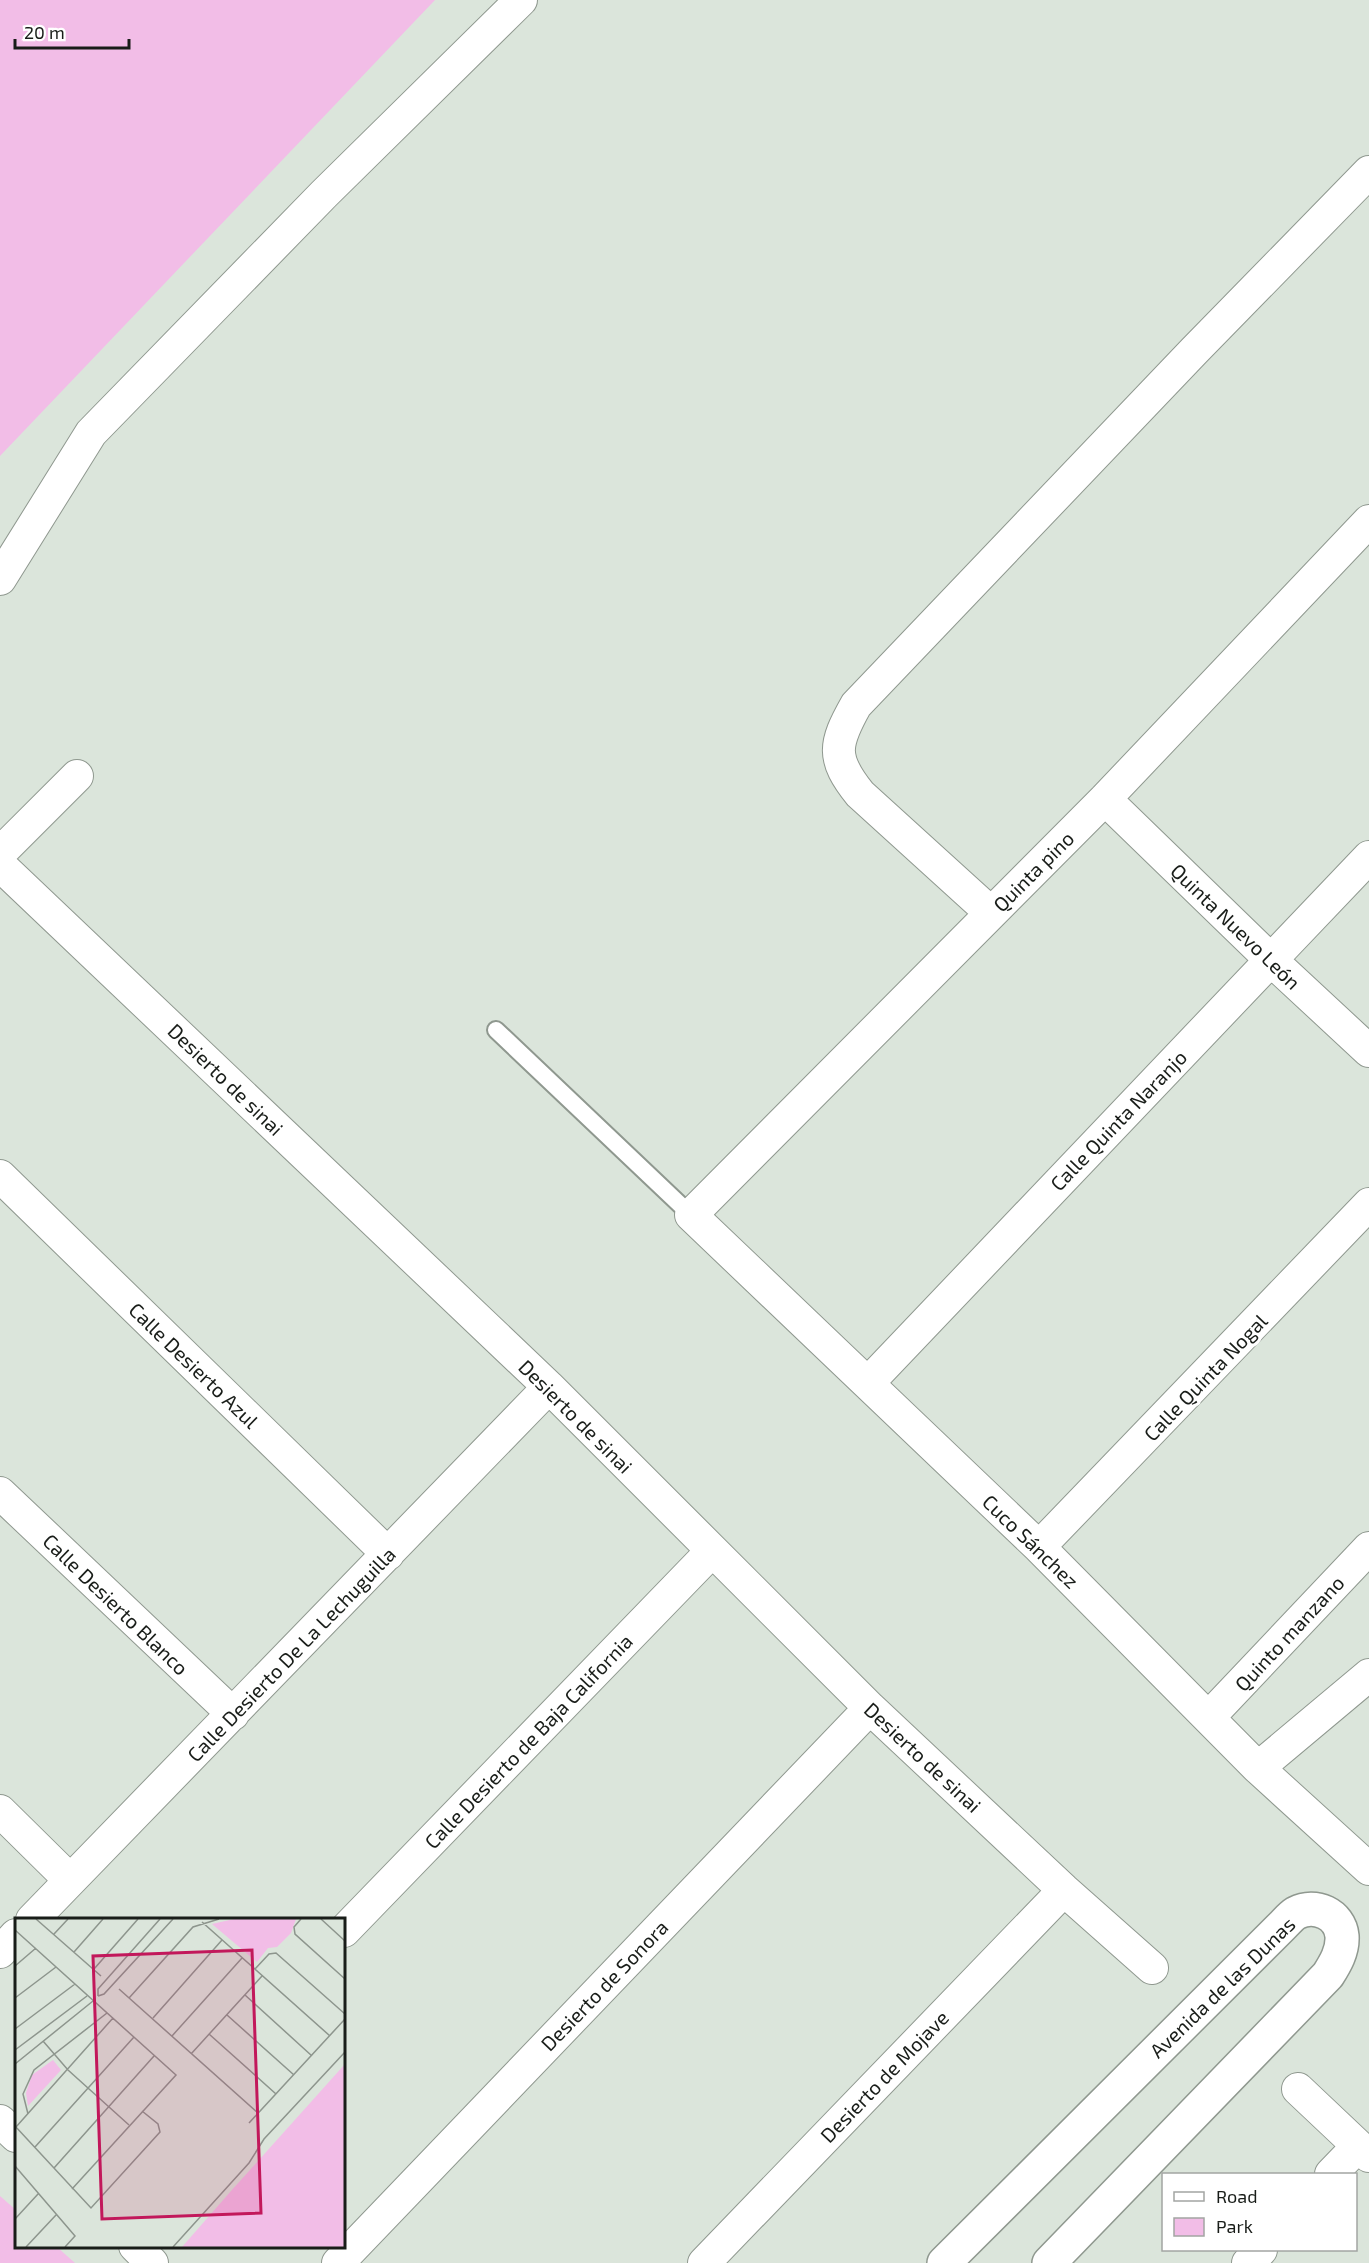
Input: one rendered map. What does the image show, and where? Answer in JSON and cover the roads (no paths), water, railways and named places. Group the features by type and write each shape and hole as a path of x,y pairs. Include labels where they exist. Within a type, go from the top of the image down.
{"street":[{"path":"0,579 91,434 324,194 521,0"},
{"path":"991,913 860,794 844,774 838,754 842,729 856,705 1194,351 1369,172"},
{"name":"Quinta pino","path":"691,1215 1105,798 1369,521"},
{"path":"0,853 76,776"},
{"name":"Quinta Nuevo León","path":"1105,798 1271,960 1369,1051"},
{"name":"Calle Quinta Naranjo","path":"868,1383 1369,857"},
{"name":"Desierto de sinai","path":"0,865 549,1387 870,1708 1064,1890 1152,1968"},
{"name":"Calle Desierto Azul","path":"0,1176 388,1554"},
{"name":"Calle Quinta Nogal","path":"1039,1547 1369,1204"},
{"name":"Cuco Sánchez","path":"691,1215 1039,1547 1258,1768 1369,1869"},
{"name":"Calle Desierto De La Lechuguilla","path":"34,1918 549,1387"},
{"name":"Calle Desierto Blanco","path":"0,1493 232,1714"},
{"name":"Quinto manzano","path":"1209,1718 1369,1548"},
{"name":"Calle Desierto de Baja California","path":"345,1930 712,1551"},
{"path":"1258,1768 1369,1675"},
{"name":"Desierto de Sonora","path":"338,2263 870,1708"},
{"path":"0,1811 70,1880"},
{"name":"Desierto de Mojave","path":"704,2263 1064,1890"},
{"name":"Avenida de las Dunas","path":"944,2263 1282,1926 1296,1914 1308,1909 1320,1910 1331,1916 1339,1925 1342,1935 1337,1962 1328,1975 1049,2263"},
{"path":"0,1952 15,1936"},
{"path":"1298,2089 1364,2151 1334,2173"},
{"path":"0,2121 15,2135"},
{"path":"136,2248 152,2263"},
{"path":"1248,2263 1260,2251"}],"lane":[{"path":"496,1030 691,1215"}]}
